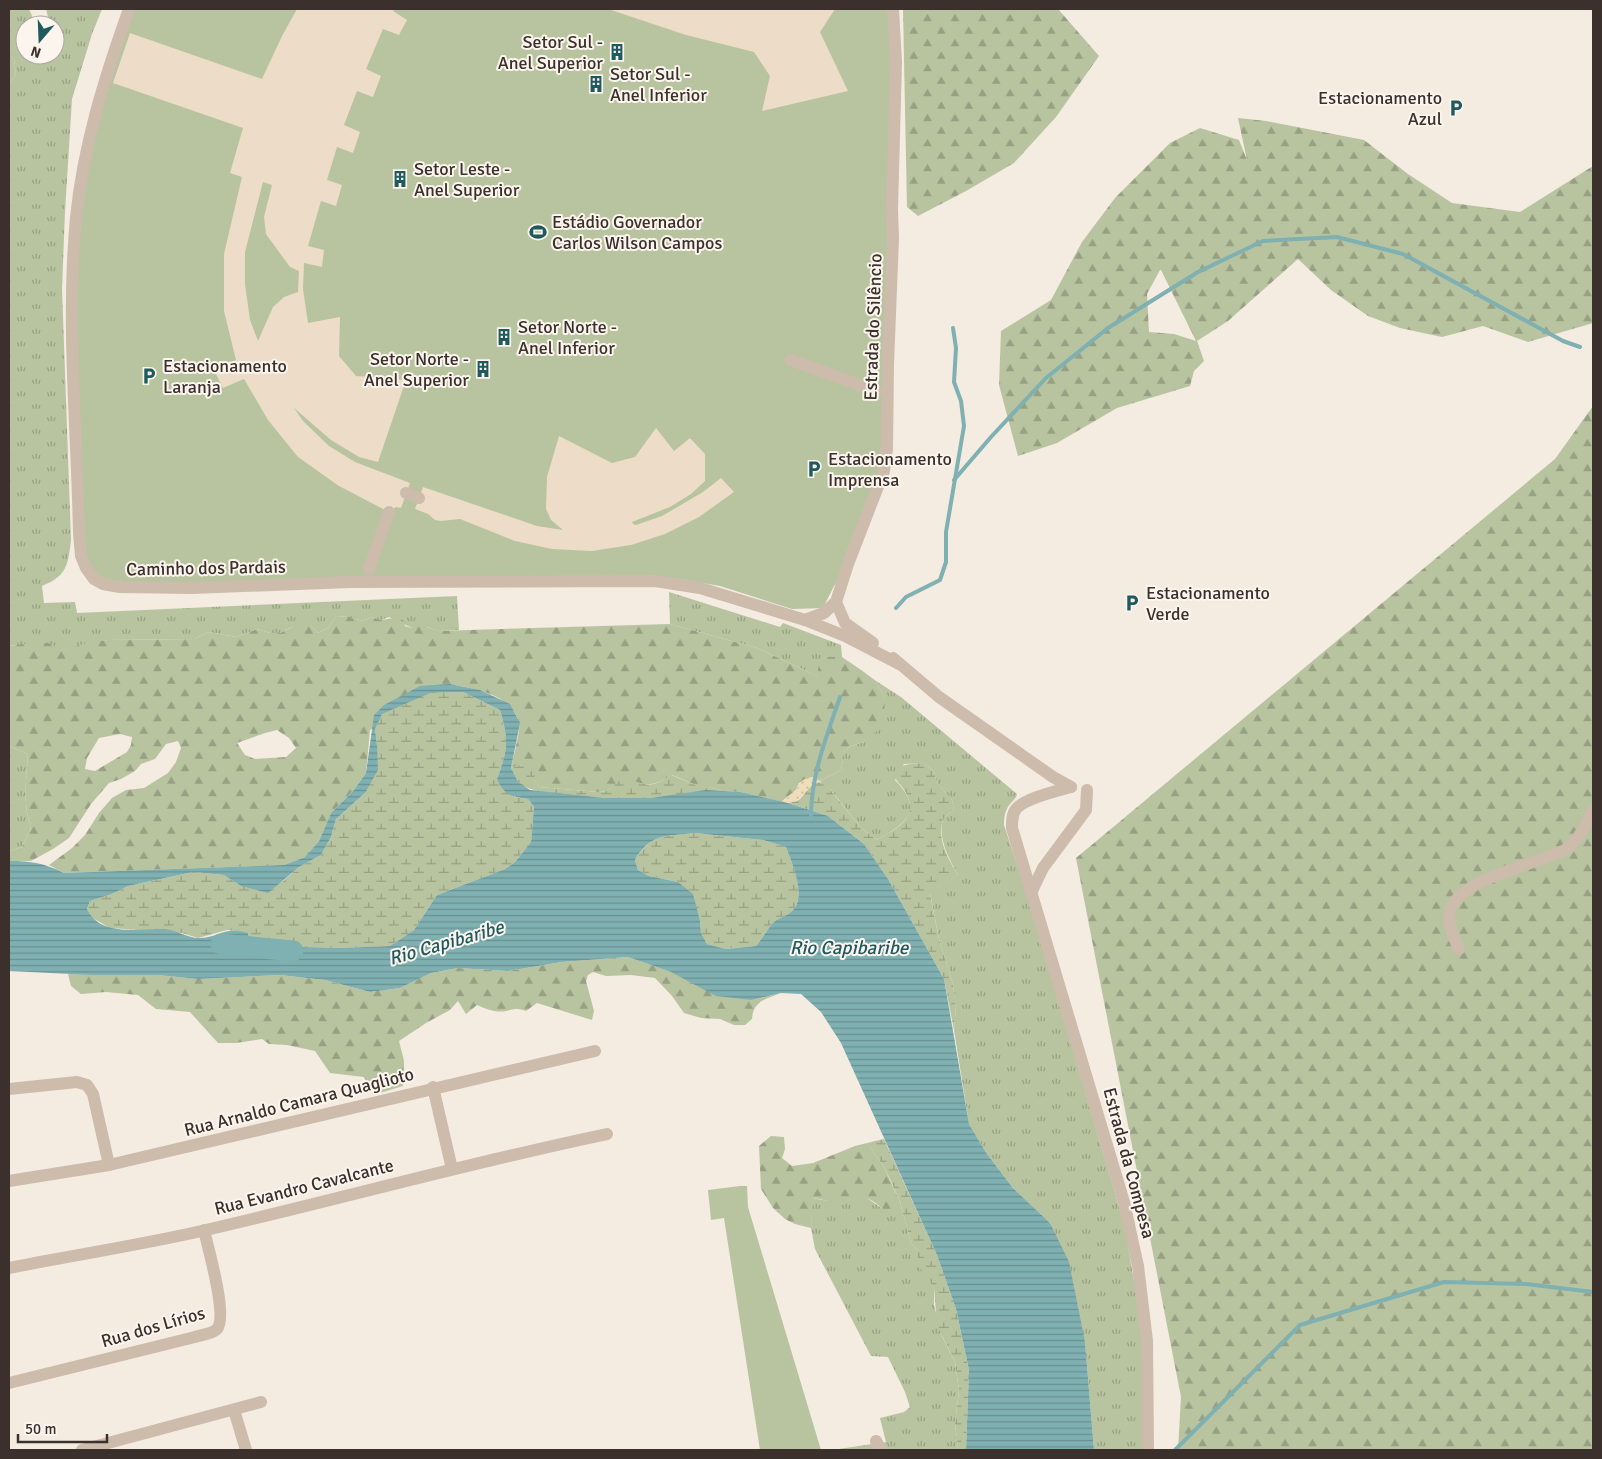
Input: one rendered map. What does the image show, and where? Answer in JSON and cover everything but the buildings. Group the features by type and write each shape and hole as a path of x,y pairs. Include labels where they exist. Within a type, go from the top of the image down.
{"street":[{"name":"Caminho dos Pardais","path":"129,9 90,135 76,216 71,288 71,336 79,533 81,556 86,568 94,579 110,586 134,588 192,588 358,582 655,581 700,588 805,620 845,636 899,664"},
{"name":"Estrada do Silêncio","path":"836,602 848,564 884,471 887,450 896,62 893,9"},
{"path":"791,360 876,390"},
{"path":"406,494 419,498"},
{"path":"369,569 389,512"},
{"path":"805,620 824,613 836,602 845,623 881,648 899,664"},
{"name":"Estrada da Compesa","path":"899,664 940,697 1071,787 1024,803 1016,809 1012,818 1014,835 1030,893 1124,1202 1138,1266 1147,1341 1148,1450"},
{"path":"1030,893 1044,868 1086,810 1087,790"},
{"path":"1459,949 1450,926 1450,912 1455,899 1467,890 1491,878 1567,849 1583,830 1593,809"},
{"name":"Rua Arnaldo Camara Quaglioto","path":"9,1181 109,1165 595,1050"},
{"path":"9,1089 77,1082 87,1085 94,1094 109,1165"},
{"path":"433,1088 452,1169"},
{"name":"Rua Evandro Cavalcante","path":"9,1268 204,1230 515,1153 607,1134"},
{"name":"Rua dos Lírios","path":"9,1383 213,1332 221,1316 204,1230"},
{"path":"82,1450 261,1402"},
{"path":"234,1410 246,1450"}],"green space":[{"path":"9,9 29,9 32,15 15,15 15,65 65,65 65,15 48,15 46,9 102,9 92,34 72,99 62,289 71,540 65,569 57,578 42,586 44,603 75,602 77,613 457,596 459,630 437,631 428,627 412,628 389,617 381,620 372,617 362,621 348,616 336,617 328,628 318,633 311,626 292,627 280,633 270,633 257,629 236,637 209,632 194,639 108,640 62,650 18,645 9,646 9,84 16,75 14,59 9,56"},
{"path":"129,9 893,9 887,450 848,564 823,608 792,609 720,586 674,578 120,587 86,568 71,336 85,160"},
{"path":"903,9 1058,9 1099,56 1056,117 1014,163 918,216 907,207"},
{"path":"9,56 14,59 16,75 9,84"},
{"path":"1238,118 1266,121 1364,140 1408,174 1452,203 1520,212 1593,166 1593,323 1528,342 1483,326 1442,337 1400,328 1368,316 1331,290 1298,259 1228,321 1197,341 1204,361 1194,371 1190,386 1117,408 1057,443 1018,456 999,385 1001,331 1051,300 1082,242 1115,198 1170,143 1200,128 1239,140 1247,160","holes":["1161,270 1196,341 1174,334 1149,332 1147,294"]},
{"path":"1593,406 1593,1450 1178,1450 1181,1397 1076,858 1555,459"},
{"path":"669,592 780,627 783,623 841,645 842,657 825,657 817,676 757,648 670,624"},
{"path":"348,616 362,621 372,617 381,620 399,617 404,621 405,626 412,628 424,626 437,631 670,624 757,648 817,676 819,664 825,657 842,657 876,681 885,699 884,716 878,730 863,742 849,747 843,752 841,770 820,781 812,777 799,783 796,790 781,802 741,792 722,791 709,786 698,786 672,775 653,784 638,783 624,778 607,791 599,792 539,787 522,764 511,768 519,725 515,713 508,705 491,694 450,684 370,730 366,773 354,790 331,813 319,841 305,857 284,865 64,873 49,865 72,848 85,835 99,813 112,798 126,790 144,788 168,773 176,762 181,748 178,741 166,744 155,759 141,764 135,771 109,783 91,804 69,838 31,861 9,861 9,851 22,847 31,828 25,794 28,754 9,746 9,646 42,642 62,650 87,643 108,640 194,639 209,632 236,637 257,629 270,633 280,633 303,622 311,626 318,633 328,628 336,617","holes":["277,730 289,738 296,748 286,757 255,759 245,755 237,743","120,734 132,737 131,745 127,752 95,771 85,769 87,758 99,738"]},
{"path":"876,681 901,697 1017,794 1008,806 1004,825 1025,889 1124,1223 1141,1322 1144,1450 1094,1450 1085,1342 1050,1223 1013,1188 987,1154 969,1124 954,1030 956,1007 953,984 939,939 930,893 958,875 945,849 942,834 943,820 954,809 952,800 937,783 934,771 923,763 904,764 895,780 909,800 910,809 908,816 896,828 877,840 861,828 831,790 820,781 841,770 843,752 849,747 863,742 885,699"},
{"path":"463,692 500,710 505,730 506,745 497,779 515,797 528,799 534,807 531,842 515,862 505,869 437,895 414,930 390,946 301,947 285,943 261,950 251,947 248,933 227,930 198,938 182,933 110,928 91,917 87,909 90,901 112,894 128,886 193,872 224,875 241,886 282,882 299,867 321,855 331,837 336,819 365,793 377,745 375,729 382,714 430,693"},
{"path":"9,746 28,754 25,794 31,828 22,847 9,851"},
{"path":"923,763 934,771 937,783 952,800 954,809 943,820 941,834 944,849 958,875 930,894 939,939 953,984 956,1007 954,1030 944,979 888,879 864,844 828,816 788,803 800,799 813,784 825,783 861,828 877,840 904,822 910,810 910,802 906,793 893,773 903,766"},
{"path":"522,764 530,765 536,770 534,780 539,787 599,792 607,791 624,777 648,785 671,775 698,786 709,786 722,791 638,798 560,795 527,788 518,782 511,768"},
{"path":"695,833 763,840 786,847 797,880 798,898 796,906 791,912 774,922 756,946 726,949 707,944 701,933 700,921 678,882 649,876 638,870 635,860 641,851 654,840 660,837"},
{"path":"628,957 752,1000 781,993 761,1001 755,1008 752,1019 745,1025 734,1025 720,1019 701,1018 684,1013 672,996 655,978 631,975 606,976 593,972 588,975 586,981 594,1011 592,1020 537,1003 526,1011 516,1009 495,1011 477,1005 466,1014 458,1001 450,1010 399,1041 404,1061 403,1086 373,1095 364,1077 330,1073 315,1051 287,1045 269,1044 262,1039 236,1043 218,1043 190,1012 156,1009 138,995 106,992 81,994 71,986 68,974 157,975 198,979 280,975 325,980 370,992 400,988 431,973 458,968 508,971 562,962"},
{"path":"771,1136 784,1137 785,1149 782,1158 792,1166 813,1163 867,1143 884,1167 900,1202 891,1209 883,1209 870,1199 861,1197 833,1202 813,1198 811,1228 785,1219 773,1208 761,1189 759,1146"},
{"path":"884,1139 937,1255 956,1309 969,1370 966,1450 958,1450 955,1423 959,1391 955,1362 937,1325 934,1288 918,1265 918,1251 911,1243 900,1202 890,1179 867,1143"},
{"path":"747,1186 748,1207 821,1450 760,1450 724,1218 711,1220 708,1190"},
{"path":"864,1196 883,1209 891,1208 900,1202 911,1243 918,1251 919,1265 934,1288 934,1305 942,1336 955,1362 959,1391 955,1423 958,1450 832,1450 886,1442 880,1418 904,1412 910,1407 888,1357 871,1356 815,1249 811,1228 812,1198 834,1202"}],"sand":[{"path":"812,777 820,781 794,802 781,802 797,789 802,781"}],"shaded area":[{"path":"297,9 395,9 393,11 407,20 399,35 383,29 366,69 381,76 373,97 357,91 344,125 360,132 353,153 337,147 327,180 342,185 336,206 321,201 308,246 324,250 322,267 304,263 303,289 308,323 340,317 339,356 356,376 406,380 378,462 359,457 331,440 294,408 303,421 329,446 355,462 410,483 401,508 396,507 389,512 339,486 298,457 268,420 244,379 223,388 215,372 236,360 224,311 224,254 242,177 230,173 243,128 113,83 130,33 262,79","holes":["263,182 272,185 264,217 266,234 290,267 299,271 298,292 284,297 273,307 258,341 250,320 245,284 245,252"]},
{"path":"608,9 835,9 820,32 848,91 762,111 770,76 754,52 686,35"},
{"path":"656,428 674,451 690,438 705,454 705,481 691,494 670,507 632,522 633,524 636,525 662,516 703,492 721,478 734,492 699,517 665,534 631,545 592,551 552,549 515,541 460,519 435,520 428,514 415,509 423,487 537,526 563,530 551,520 546,509 547,477 559,436 612,463 635,457"}],"water":[{"name":"Rio Capibaribe","path":"450,684 480,690 510,704 520,723 511,768 518,782 530,790 604,798 651,798 706,790 741,792 788,803 828,816 864,844 888,879 944,979 969,1124 987,1154 1013,1188 1050,1223 1069,1262 1085,1342 1094,1450 966,1450 969,1370 956,1309 937,1255 841,1043 821,1012 801,994 781,993 752,1000 716,996 671,972 628,957 562,962 508,971 458,968 431,973 400,988 370,992 325,980 280,975 198,979 157,975 92,975 9,971 9,861 37,863 64,873 284,865 305,857 319,841 331,813 354,790 366,773 374,715 384,705 420,686","holes":["463,692 500,710 505,730 506,745 497,779 506,792 513,796 528,799 534,807 531,842 515,862 505,869 437,895 414,930 390,946 340,948 301,947 285,943 271,943 261,950 251,947 248,933 240,931 199,938 165,929 133,930 111,928 93,918 87,909 90,901 112,894 128,886 193,872 224,875 241,886 268,893 299,867 321,855 331,837 336,819 365,793 378,770 375,729 382,714 430,693","695,833 763,840 786,847 797,881 798,899 796,906 791,912 774,922 756,946 726,949 707,944 701,933 693,894 678,882 649,876 638,870 635,860 641,851 653,840 660,837"]}],"waterway":[{"path":"954,480 1046,378 1108,328 1198,272 1263,241 1337,237 1403,254 1563,341 1580,347"},
{"path":"896,608 906,597 940,580 946,562 946,532 964,426 961,401 954,382 956,348 953,328"},
{"path":"811,816 817,770 840,697"},
{"name":"Rio Capibaribe","path":"221,944 293,951"},
{"path":"1175,1450 1300,1325 1444,1282 1526,1284 1593,1292"}],"place":[{"name":"Setor Sul - Anel Superior","path":"617,52"},
{"name":"Setor Sul - Anel Inferior","path":"596,84"},
{"name":"Estacionamento Azul","path":"1456,108"},
{"name":"Setor Leste - Anel Superior","path":"400,179"},
{"name":"Estádio Governador Carlos Wilson Campos","path":"538,232"},
{"name":"Setor Norte - Anel Inferior","path":"504,337"},
{"name":"Setor Norte - Anel Superior","path":"483,369"},
{"name":"Estacionamento Laranja","path":"149,376"},
{"name":"Estacionamento Imprensa","path":"814,469"},
{"name":"Estacionamento Verde","path":"1132,603"}]}
